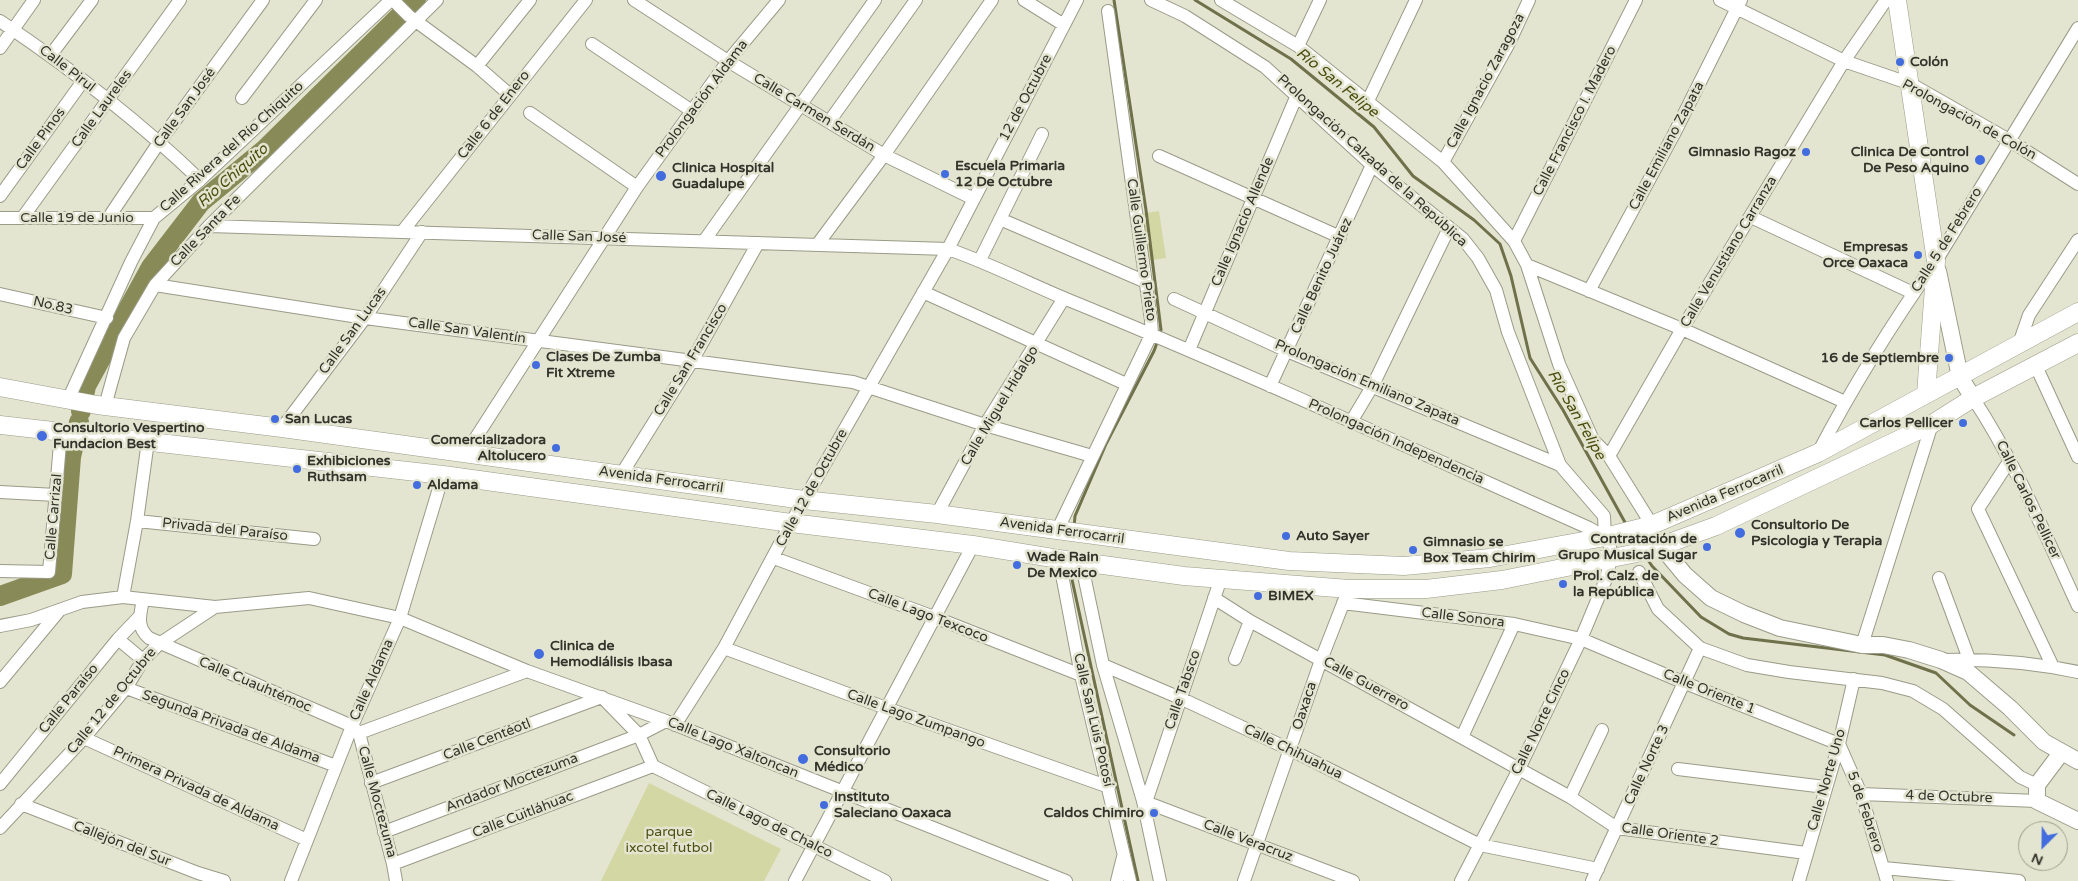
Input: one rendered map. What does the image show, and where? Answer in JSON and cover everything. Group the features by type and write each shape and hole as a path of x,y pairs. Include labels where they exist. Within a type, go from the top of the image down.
{"main road":[{"path":"1897,0 1936,261 1926,394"},
{"name":"Avenida Ferrocarril","path":"0,387 72,401 804,500 938,514 1289,561 1404,566 1490,558 1646,527 1818,453 2078,312"},
{"name":"Avenida Ferrocarril","path":"0,425 443,475 791,523 973,545 1184,576 1221,578 1346,596 1502,580 1656,548 1716,526 1932,424 1972,398 2078,343"},
{"path":"223,450 225,421"}],"street":[{"path":"0,48 34,0"},
{"path":"50,56 92,0"},
{"name":"Calle Laureles","path":"23,217 180,0"},
{"name":"Calle San José","path":"109,217 160,141 263,0"},
{"path":"242,98 316,0"},
{"name":"Calle Santa Fe","path":"101,405 124,338 155,285 209,226 413,18 437,0"},
{"path":"477,66 530,0"},
{"name":"Calle 6 de Enero","path":"402,232 586,0"},
{"name":"Prolongación Aldama","path":"466,453 637,187 728,61 779,0"},
{"path":"704,241 875,0"},
{"path":"829,122 916,0"},
{"path":"817,245 884,155 992,0"},
{"path":"1024,0 1064,25"},
{"name":"12 de Octubre","path":"948,249 1077,0"},
{"name":"Prolongación Calzada de la República","path":"1151,0 1185,16 1265,66 1372,165 1463,239 1478,258 1496,290 1508,332 1560,465 1604,516 1613,535"},
{"path":"1221,0 1298,46 1443,162 1514,241 1527,265 1559,364 1593,440 1609,456 1646,527"},
{"path":"1298,46 1320,0"},
{"path":"1367,103 1416,0"},
{"name":"Calle Ignacio Zaragoza","path":"1443,162 1509,43 1529,0"},
{"name":"Calle Francisco I. Madero","path":"1514,241 1636,0"},
{"name":"Prolongación de Colón","path":"1720,0 1739,4 1844,61 1911,84 2009,140 2078,184"},
{"name":"Calle Venustiano Carranza","path":"1609,456 1682,329 1844,61 1886,0"},
{"name":"Calle Carmen Serdán","path":"640,1 728,61 801,106 884,155 974,199"},
{"path":"394,2 477,66 510,95"},
{"name":"Calle Rivera del Río Chiquito","path":"72,401 131,262 154,218 200,180 394,2"},
{"name":"Calle Emiliano Zapata","path":"1589,291 1674,134 1739,4"},
{"name":"Calle Guillermo Prieto","path":"1067,532 1092,456 1126,384 1158,336 1146,282 1108,10"},
{"name":"Calle Pirul","path":"0,20 160,141 200,180"},
{"name":"Calle 5 de Febrero","path":"1818,453 1845,402 1913,293 1936,261 2078,28"},
{"path":"592,44 692,111"},
{"name":"Calle Pinos","path":"0,196 83,82"},
{"name":"Calle Ignacio Allende","path":"1189,350 1297,95"},
{"path":"530,112 637,187"},
{"path":"980,260 1042,134"},
{"path":"1159,156 1340,238"},
{"name":"Calle Benito Juárez","path":"1270,386 1340,238 1372,165"},
{"path":"1751,217 1913,293"},
{"name":"Calle 19 de Junio","path":"0,218 154,218"},
{"path":"1000,219 1146,282"},
{"name":"Calle San José","path":"209,226 948,249"},
{"path":"1351,422 1373,385 1449,228"},
{"name":"Calle San Lucas","path":"282,428 365,318 422,232"},
{"path":"2018,344 2029,315 2078,240"},
{"name":"Calle San Francisco","path":"621,474 692,361 758,243"},
{"name":"Prolongación Independencia","path":"948,249 980,260 1064,298 1158,336 1589,528 1613,535"},
{"name":"Calle 12 de Octubre","path":"671,723 724,648 774,558 791,523 948,249"},
{"path":"1936,261 1960,377 1972,398"},
{"path":"1527,265 1682,329 1845,402"},
{"name":"Calle San Valentín","path":"155,285 365,318 853,382 985,425 1092,456"},
{"path":"923,292 1126,384"},
{"name":"No.83","path":"0,294 107,318"},
{"name":"Calle Miguel Hidalgo","path":"938,514 985,425 1038,344 1064,298"},
{"name":"Prolongación Emiliano Zapata","path":"1174,299 1287,351 1373,385 1560,465"},
{"path":"2035,364 2078,457"},
{"name":"Calle Carlos Pellicer","path":"1972,398 1994,430 2010,460 2078,606"},
{"path":"1862,644 1932,424"},
{"name":"Calle Carrizal","path":"0,572 49,572 64,433"},
{"path":"123,597 137,521 148,441"},
{"path":"2010,460 1978,509 2053,667"},
{"name":"Calle Aldama","path":"291,881 336,766 355,729 400,618 443,475"},
{"path":"0,492 56,495"},
{"name":"Privada del Paraíso","path":"137,521 314,539"},
{"path":"1612,558 1610,546 1613,535"},
{"path":"795,881 973,545"},
{"path":"1656,548 1711,598 1744,614 1780,628 1862,644 1883,645 1909,650 1941,660 1968,672 2010,708 2044,742 2078,761"},
{"name":"Calle Lago Texcoco","path":"774,558 934,617 1082,675"},
{"name":"Calle Norte Cinco","path":"1461,881 1519,769 1581,639 1606,580 1612,558"},
{"name":"Calle San Luis Potosí","path":"1071,560 1145,801 1160,881"},
{"name":"Calle San Luis Potosí","path":"1071,560 1082,675 1130,881"},
{"path":"1639,572 1658,609 1700,648 1747,665 1882,683 1913,691 1943,709 2037,793 2078,821"},
{"name":"Calle Tabsco","path":"1145,801 1221,578"},
{"path":"1939,578 1969,660"},
{"name":"Calle Sonora","path":"1346,596 1514,624 1581,639"},
{"name":"Oaxaca","path":"1244,881 1321,660 1346,596"},
{"name":"Calle 12 de Octubre","path":"0,626 30,620 82,602 123,597 215,607 309,598 400,618"},
{"name":"Calle Guerrero","path":"1214,598 1250,621 1519,769"},
{"path":"140,616 143,600"},
{"name":"Calle 12 de Octubre","path":"0,828 84,738 126,688 143,660 159,644 215,607"},
{"path":"0,682 59,611"},
{"name":"Calle Paraíso","path":"0,784 118,639 140,616"},
{"name":"Calle Cuauhtémoc","path":"140,616 142,632 159,644 355,729"},
{"name":"Calle Lago Xaltoncan","path":"400,618 527,671 671,723 1066,881"},
{"path":"1235,660 1250,621"},
{"path":"1462,736 1514,624"},
{"path":"118,639 143,660"},
{"name":"Calle Oriente 1","path":"1581,639 1685,683 1839,744"},
{"name":"Calle Lago Zumpango","path":"724,648 1109,787"},
{"name":"Calle Norte 3","path":"1595,875 1700,648"},
{"path":"1941,660 1969,660 2053,667 2078,672"},
{"name":"Calle Chihuahua","path":"1103,665 1180,698 1291,750 1480,845 1595,875"},
{"path":"355,729 527,671"},
{"name":"Calle Norte Uno","path":"1799,881 1839,744 1854,679"},
{"name":"Segunda Privada de Aldama","path":"126,688 336,766"},
{"path":"602,697 639,735 653,766"},
{"name":"Calle Centéotl","path":"371,783 602,697"},
{"path":"639,735 671,723"},
{"name":"Calle Moctezuma","path":"355,729 393,864 396,881"},
{"path":"1570,798 1602,730"},
{"name":"Andador Moctezuma","path":"384,832 639,735"},
{"name":"Primera Privada de Aldama","path":"84,738 307,840"},
{"name":"5 de Febrero","path":"1839,744 1861,794 1887,881"},
{"path":"2037,793 2061,753"},
{"name":"Calle Lago de Chalco","path":"653,766 886,881"},
{"name":"Calle Cuitláhuac","path":"393,864 653,766"},
{"name":"Calle Oriente 2","path":"1519,769 1617,828 1806,853"},
{"path":"1678,769 1825,788"},
{"name":"4 de Octubre","path":"1861,794 2037,793"},
{"name":"Calle Veracruz","path":"1145,801 1354,881"},
{"name":"Callejón del Sur","path":"21,804 198,873 224,881"},
{"path":"1117,881 1124,856"},
{"path":"1884,868 2019,881"}],"green space":[{"path":"1159,211 1166,258 1146,261 1138,214"},
{"name":"parque ixcotel futbol","path":"649,783 781,849 764,881 601,881"}],"waterway":[{"name":"Rio Chiquito","path":"81,411 86,386 151,267 201,202 264,150 416,0"},
{"path":"1114,0 1146,210 1161,330 1159,334"},
{"name":"Río San Felipe","path":"1195,0 1291,59 1374,127 1413,176 1474,220 1500,244 1511,276 1530,358 1563,410 1627,526"},
{"path":"1074,528 1075,516 1106,444 1158,340"},
{"name":"Rio Chiquito","path":"0,596 62,574 71,457 79,422"},
{"name":"Río San Felipe","path":"1646,557 1652,566 1701,617 1729,634 1743,638 1885,655 1936,673 1970,705 2014,735"},
{"path":"1071,567 1071,575 1138,881"}],"place":[{"name":"Colón","path":"1900,62"},
{"name":"Gimnasio Ragoz","path":"1806,152"},
{"name":"Clinica De Control De Peso Aquino","path":"1980,160"},
{"name":"Escuela Primaria 12 De Octubre","path":"945,174"},
{"name":"Clinica Hospital Guadalupe","path":"661,176"},
{"name":"Empresas Orce Oaxaca","path":"1918,255"},
{"name":"16 de Septiembre","path":"1949,358"},
{"name":"Clases De Zumba Fit Xtreme","path":"536,365"},
{"name":"San Lucas","path":"275,419"},
{"name":"Carlos Pellicer","path":"1963,423"},
{"name":"Consultorio Vespertino Fundacion Best","path":"42,436"},
{"name":"Comercializadora Altolucero","path":"556,448"},
{"name":"Exhibiciones Ruthsam","path":"297,469"},
{"name":"Aldama","path":"417,485"},
{"name":"Consultorio De Psicologia y Terapia","path":"1740,533"},
{"name":"Auto Sayer","path":"1286,536"},
{"name":"Contratación de Grupo Musical Sugar","path":"1707,547"},
{"name":"Gimnasio se Box Team Chirim","path":"1413,550"},
{"name":"Wade Rain De Mexico","path":"1017,565"},
{"name":"Prol. Calz. de la República","path":"1563,584"},
{"name":"BIMEX","path":"1258,596"},
{"name":"Clinica de Hemodiálisis Ibasa","path":"539,654"},
{"name":"Consultorio Médico","path":"803,759"},
{"name":"Instituto Saleciano Oaxaca","path":"824,805"},
{"name":"Caldos Chimiro","path":"1154,813"}]}
